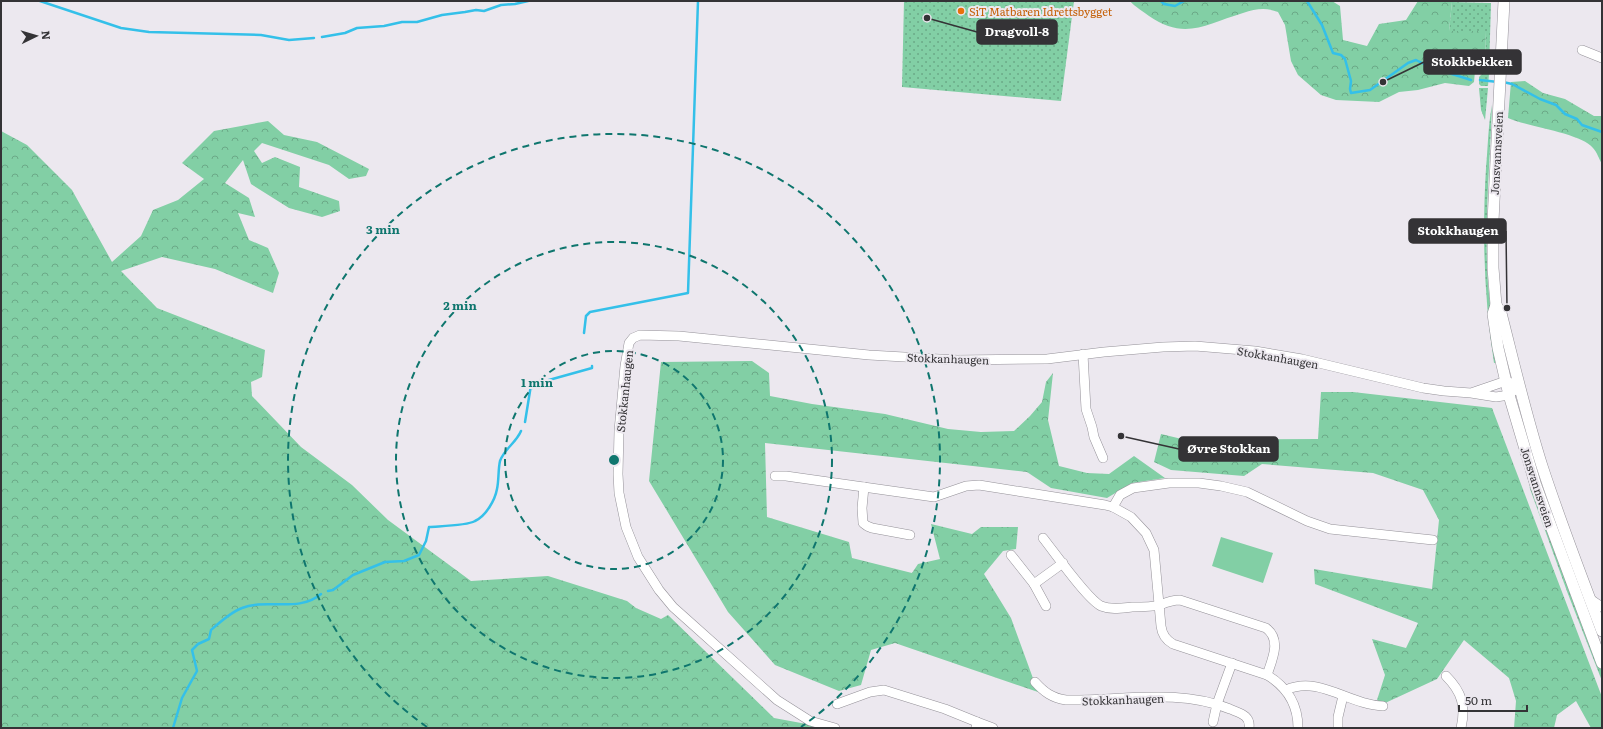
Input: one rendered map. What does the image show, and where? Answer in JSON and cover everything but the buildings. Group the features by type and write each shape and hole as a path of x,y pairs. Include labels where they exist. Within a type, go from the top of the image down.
{"main road":[{"name":"Jonsvannsveien","path":"1503,1 1493,239 1493,268 1496,305 1493,314 1509,395 1538,491 1602,663"},
{"name":"Jonsvannsveien","path":"1496,305 1501,313 1519,386 1542,466 1569,545 1601,628"}],"street":[{"path":"1582,50 1602,58"},
{"name":"Stokkanhaugen","path":"835,728 810,721 777,700 673,607 659,590 638,557 628,532 622,511 618,474 619,432 625,366 628,348 631,341 640,335 679,336 869,355 958,360 1047,359 1083,354 1163,347 1195,346 1255,350 1302,359 1423,388 1471,393 1489,397 1509,395"},
{"path":"1083,354 1086,408 1094,437 1103,458"},
{"path":"1506,381 1519,386 1509,395"},
{"name":"Stokkanhaugen","path":"1471,393 1506,381"},
{"path":"775,476 786,476 934,497 966,486 979,485 1030,492 1113,507 1136,521 1146,533 1154,550 1163,635 1169,642 1267,675 1277,681 1286,690 1296,707 1298,728"},
{"path":"1113,507 1120,495 1133,488 1169,483 1198,483 1221,486 1246,492 1308,521 1330,529 1402,538 1433,540"},
{"path":"864,487 863,523 866,526 910,535"},
{"path":"1043,538 1091,597 1101,605 1117,608 1159,605 1169,600 1185,601 1266,628 1272,634 1275,648 1267,675"},
{"path":"1012,556 1034,584 1046,606"},
{"path":"1034,584 1063,563"},
{"path":"1590,599 1602,606"},
{"path":"1590,633 1601,628"},
{"path":"1213,722 1217,704 1232,663"},
{"path":"1446,676 1458,691 1461,698 1464,712 1461,728"},
{"name":"Stokkanhaugen","path":"1035,682 1047,694 1066,700 1157,696 1191,698 1217,704 1245,716 1249,722 1250,728"},
{"path":"1286,690 1300,686 1312,686 1368,704 1383,706"},
{"path":"837,704 870,692 884,690 945,709 976,725 993,728"},
{"path":"1338,728 1338,717 1344,696"}],"green space":[{"path":"904,1 1074,1 1061,101 902,87"},
{"path":"1130,1 1332,1 1340,6 1343,40 1367,46 1379,24 1406,20 1418,1 1452,2 1449,31 1486,31 1485,69 1478,68 1475,71 1474,82 1469,86 1445,83 1418,90 1399,92 1379,102 1336,100 1321,95 1298,75 1291,61 1285,25 1278,12 1269,9 1256,10 1196,28 1185,29 1174,28 1162,24"},
{"path":"1452,2 1491,3 1489,70 1485,69 1486,31 1449,31"},
{"path":"1483,73 1489,74 1488,86 1481,86 1479,84 1479,77"},
{"path":"1525,81 1543,93 1565,99 1594,116 1602,116 1602,164 1594,150 1587,143 1577,138 1508,118 1511,82"},
{"path":"1479,88 1488,88 1485,120 1481,110"},
{"path":"1492,105 1487,262 1489,294 1499,362 1494,363 1486,290 1484,242 1486,168"},
{"path":"268,121 284,135 317,142 369,169 366,176 349,179 329,165 262,143 254,151 262,163 275,157 300,167 299,187 339,201 340,211 322,217 289,208 251,184 243,160 225,183 249,198 255,217 238,213 249,240 268,248 279,273 273,293 215,269 162,257 121,271 157,308 265,350 262,377 251,382 252,396 301,447 352,485 388,520 471,581 548,576 627,601 636,608 661,619 668,615 774,718 828,728 1,728 1,131 27,145 72,190 112,262 141,236 153,210 178,200 204,179 182,163 214,131"},
{"path":"752,361 769,373 770,396 812,404 885,414 948,429 981,432 1014,431 1042,402 1046,382 1053,373 1048,420 1059,466 1087,473 1109,474 1134,456 1165,478 1132,483 1107,498 1051,488 1027,472 765,443 767,517 849,542 852,558 912,573 918,564 940,559 931,524 972,534 981,527 1018,527 1016,549 1003,551 984,574 1011,618 1038,692 895,643 871,650 861,685 839,691 775,665 728,612 649,481 661,362"},
{"path":"1321,392 1353,392 1492,408 1602,697 1602,728 1591,728 1576,701 1557,715 1554,728 1514,728 1516,701 1509,678 1464,640 1437,679 1383,704 1377,700 1385,675 1372,639 1406,648 1418,623 1315,584 1314,569 1432,589 1439,520 1423,490 1373,473 1262,464 1244,476 1171,470 1154,462 1161,434 1186,440 1318,439"},
{"path":"1529,486 1537,500 1602,671 1602,681 1568,594"},
{"path":"1221,537 1273,553 1263,583 1212,566"}],"waterway":[{"path":"40,1 121,28 149,32 261,35 289,40 314,38"},
{"path":"322,37 345,33 357,28 384,26 402,22 417,22 442,15 476,10 484,11 501,5 528,1"},
{"path":"584,333 586,316 590,312 688,293 698,1"},
{"path":"1161,1 1164,4 1175,6 1184,1"},
{"path":"1307,1 1322,25 1333,53 1341,55 1345,59 1351,81 1351,93 1370,90 1408,63 1416,60 1430,67 1471,80"},
{"path":"1480,80 1498,82"},
{"path":"1503,82 1512,84 1540,99 1556,105 1565,114 1577,119 1582,125 1602,132"},
{"path":"525,422 531,385 592,368 592,366"},
{"path":"328,591 333,590 353,575 385,562 404,561 419,555 426,541 429,527 466,524 479,519 486,512 494,498 497,489 500,461 521,431"},
{"path":"173,728 182,698 197,671 192,650 198,644 209,639 211,630 230,615 251,605 303,603 312,600 321,594"}],"place":[{"name":"SiT Matbaren Idrettsbygget","path":"961,11"},
{"name":"Dragvoll-8","path":"927,18"},
{"name":"Stokkbekken","path":"1383,82"},
{"name":"Stokkhaugen","path":"1507,308"},
{"name":"Øvre Stokkan","path":"1121,436"}]}
